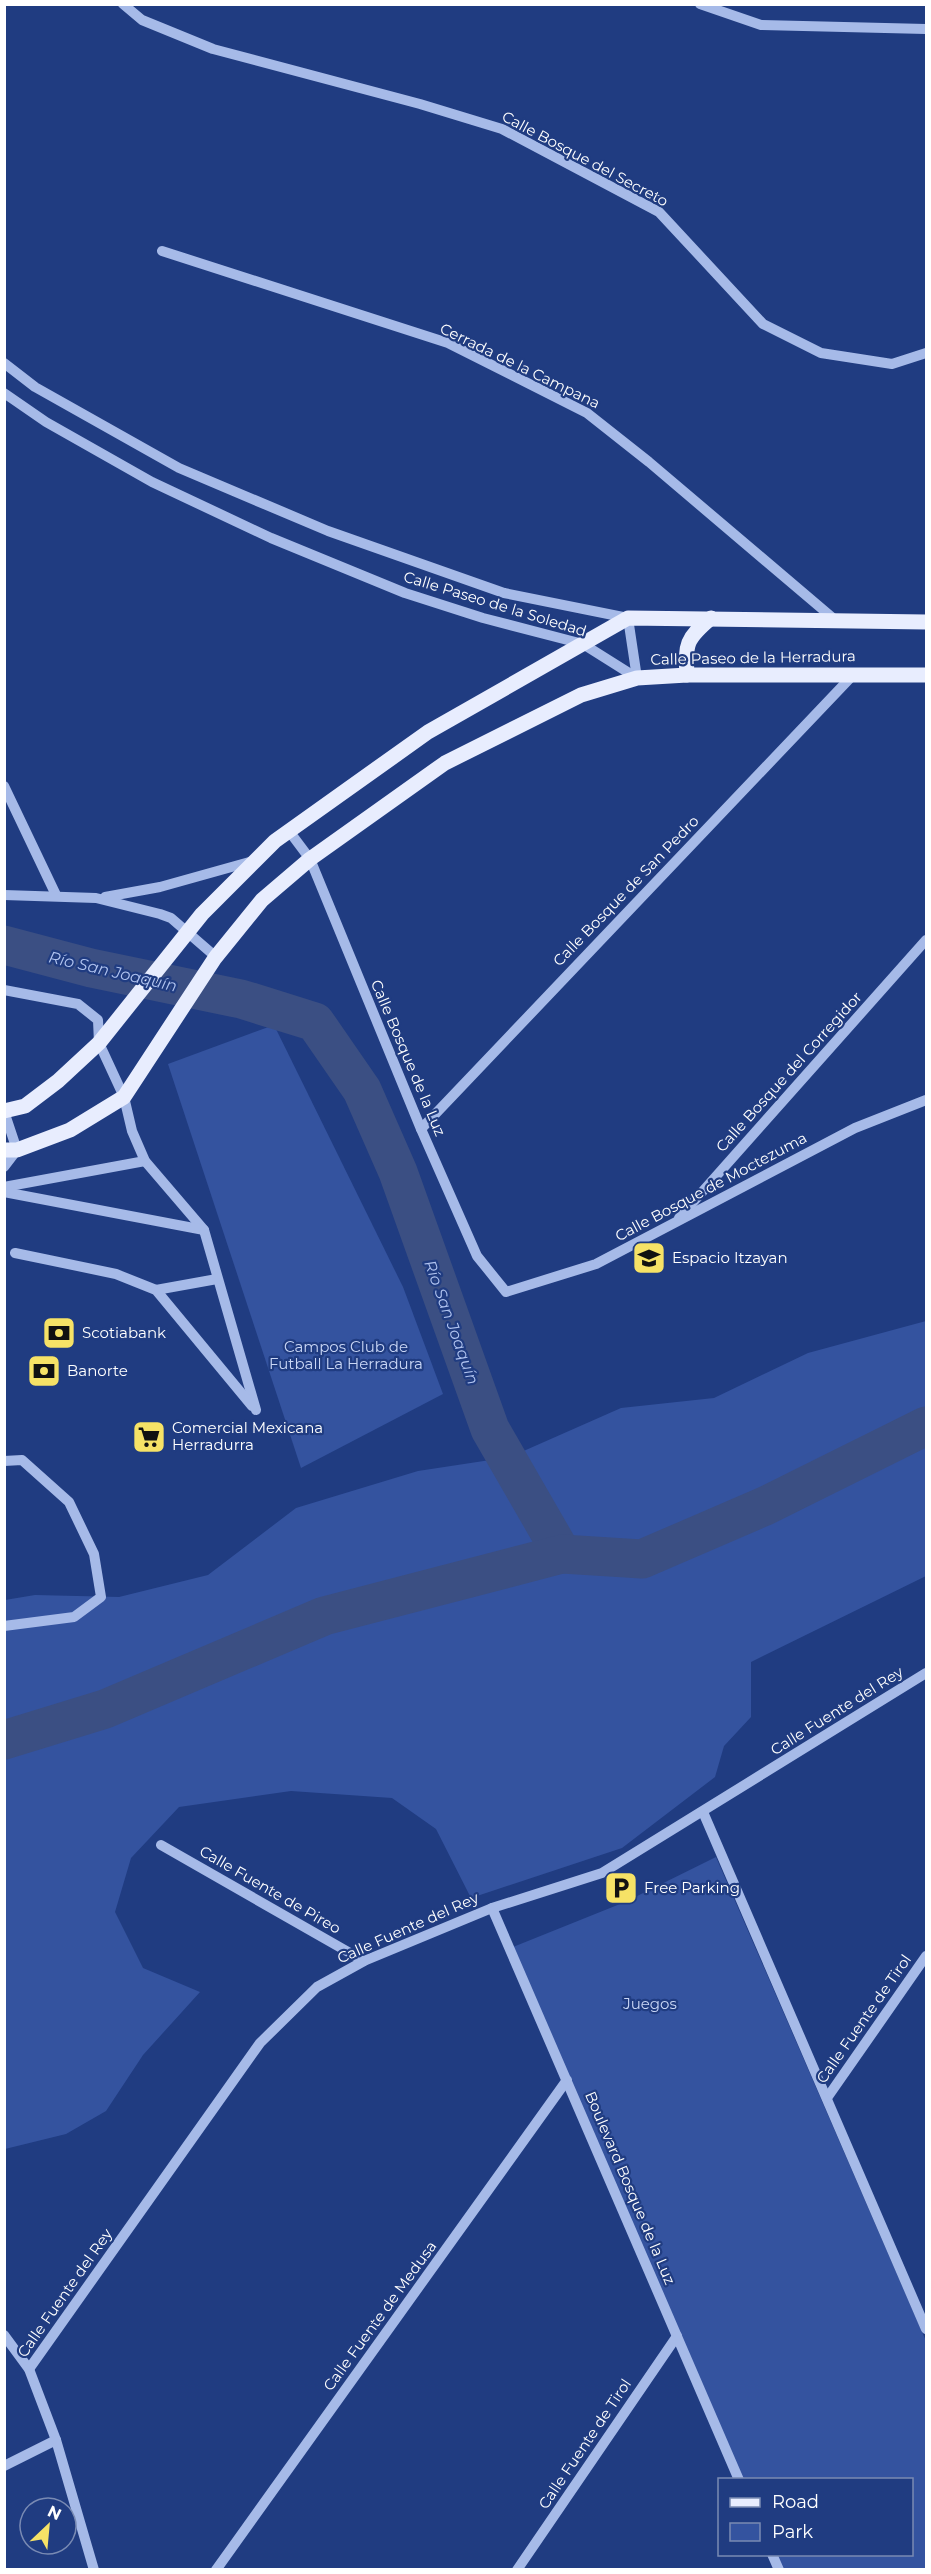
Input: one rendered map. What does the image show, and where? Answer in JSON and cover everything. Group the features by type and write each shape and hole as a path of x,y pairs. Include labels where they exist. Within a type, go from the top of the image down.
{"main road":[{"path":"4,1111 25,1106 58,1081 100,1042 202,914 275,841 428,732 628,618 927,622"},
{"path":"687,675 686,650 691,638 711,618"},
{"name":"Calle Paseo de la Herradura","path":"10,1150 70,1130 124,1096 215,958 262,900 310,859 445,763 581,695 637,678 687,675 927,675"}],"street":[{"name":"Calle Bosque del Secreto","path":"123,4 142,20 213,49 420,104 502,129 659,212 763,324 821,353 892,364 927,353"},
{"path":"700,4 761,25 927,29"},
{"name":"Cerrada de la Campana","path":"162,251 448,344 587,413 650,462 834,619"},
{"name":"Calle Paseo de la Soledad","path":"4,363 35,387 179,468 328,531 504,594 628,618"},
{"name":"Calle Paseo de la Soledad","path":"4,393 46,422 152,482 271,538 405,593 483,618 583,644 637,678"},
{"path":"628,618 637,678"},
{"name":"Calle Bosque de San Pedro","path":"421,1129 854,674"},
{"path":"4,786 56,895"},
{"name":"Calle Bosque de la Luz","path":"289,831 310,859 421,1129 477,1256 506,1292"},
{"path":"96,898 160,887 256,860"},
{"path":"4,895 96,898 160,914 171,918 215,958"},
{"name":"Calle Bosque del Corregidor","path":"674,1223 927,940"},
{"path":"4,990 78,1004 98,1020 100,1042 124,1096 132,1131 145,1161 204,1230 256,1410 156,1290 116,1274 15,1253"},
{"name":"Calle Bosque de Moctezuma","path":"506,1292 596,1264 855,1128 927,1100"},
{"path":"4,1111 10,1150 4,1167"},
{"path":"4,1187 145,1161"},
{"path":"4,1192 204,1230"},
{"path":"156,1290 217,1279"},
{"path":"4,1461 22,1460 69,1502 94,1554 101,1597 74,1617 4,1626"},
{"name":"Calle Fuente del Rey","path":"94,2570 56,2440 29,2369 260,2043 317,1987 364,1960 492,1908 602,1873 927,1673"},
{"path":"703,1812 927,2329"},
{"name":"Calle Fuente de Pireo","path":"161,1845 364,1960"},
{"name":"Boulevard Bosque de la Luz","path":"492,1908 738,2478"},
{"name":"Calle Fuente de Tirol","path":"827,2098 927,1956"},
{"name":"Calle Fuente de Medusa","path":"216,2570 567,2080"},
{"path":"4,2335 29,2369"},
{"name":"Calle Fuente de Tirol","path":"517,2570 677,2336"},
{"path":"4,2466 56,2440"},
{"path":"773,2556 779,2570"}],"green space":[{"name":"Campos Club de Futball La Herradura","path":"274,1025 403,1287 443,1394 301,1468 168,1064"},
{"path":"926,1321 926,1576 751,1662 751,1717 724,1746 715,1777 622,1848 471,1898 436,1829 392,1798 291,1791 179,1807 131,1858 115,1912 143,1968 200,1992 143,2055 106,2111 66,2134 5,2149 5,1600 35,1595 119,1597 208,1575 296,1508 418,1471 510,1457 621,1408 714,1398 808,1353"},
{"name":"Juegos","path":"716,1857 926,2341 926,2569 782,2569 776,2556 913,2556 913,2478 743,2478 513,1947 625,1902"}],"waterway":[{"name":"Río San Joaquín","path":"4,945 91,968 241,999 315,1022 362,1090 398,1172 490,1429 562,1554"},
{"path":"4,1740 105,1709 324,1616 562,1554 642,1559 765,1506 926,1426"}],"place":[{"name":"Espacio Itzayan","path":"649,1258"},
{"name":"Scotiabank","path":"59,1333"},
{"name":"Banorte","path":"44,1371"},
{"name":"Comercial Mexicana Herradurra","path":"149,1437"},
{"name":"Free Parking","path":"621,1888"}]}
